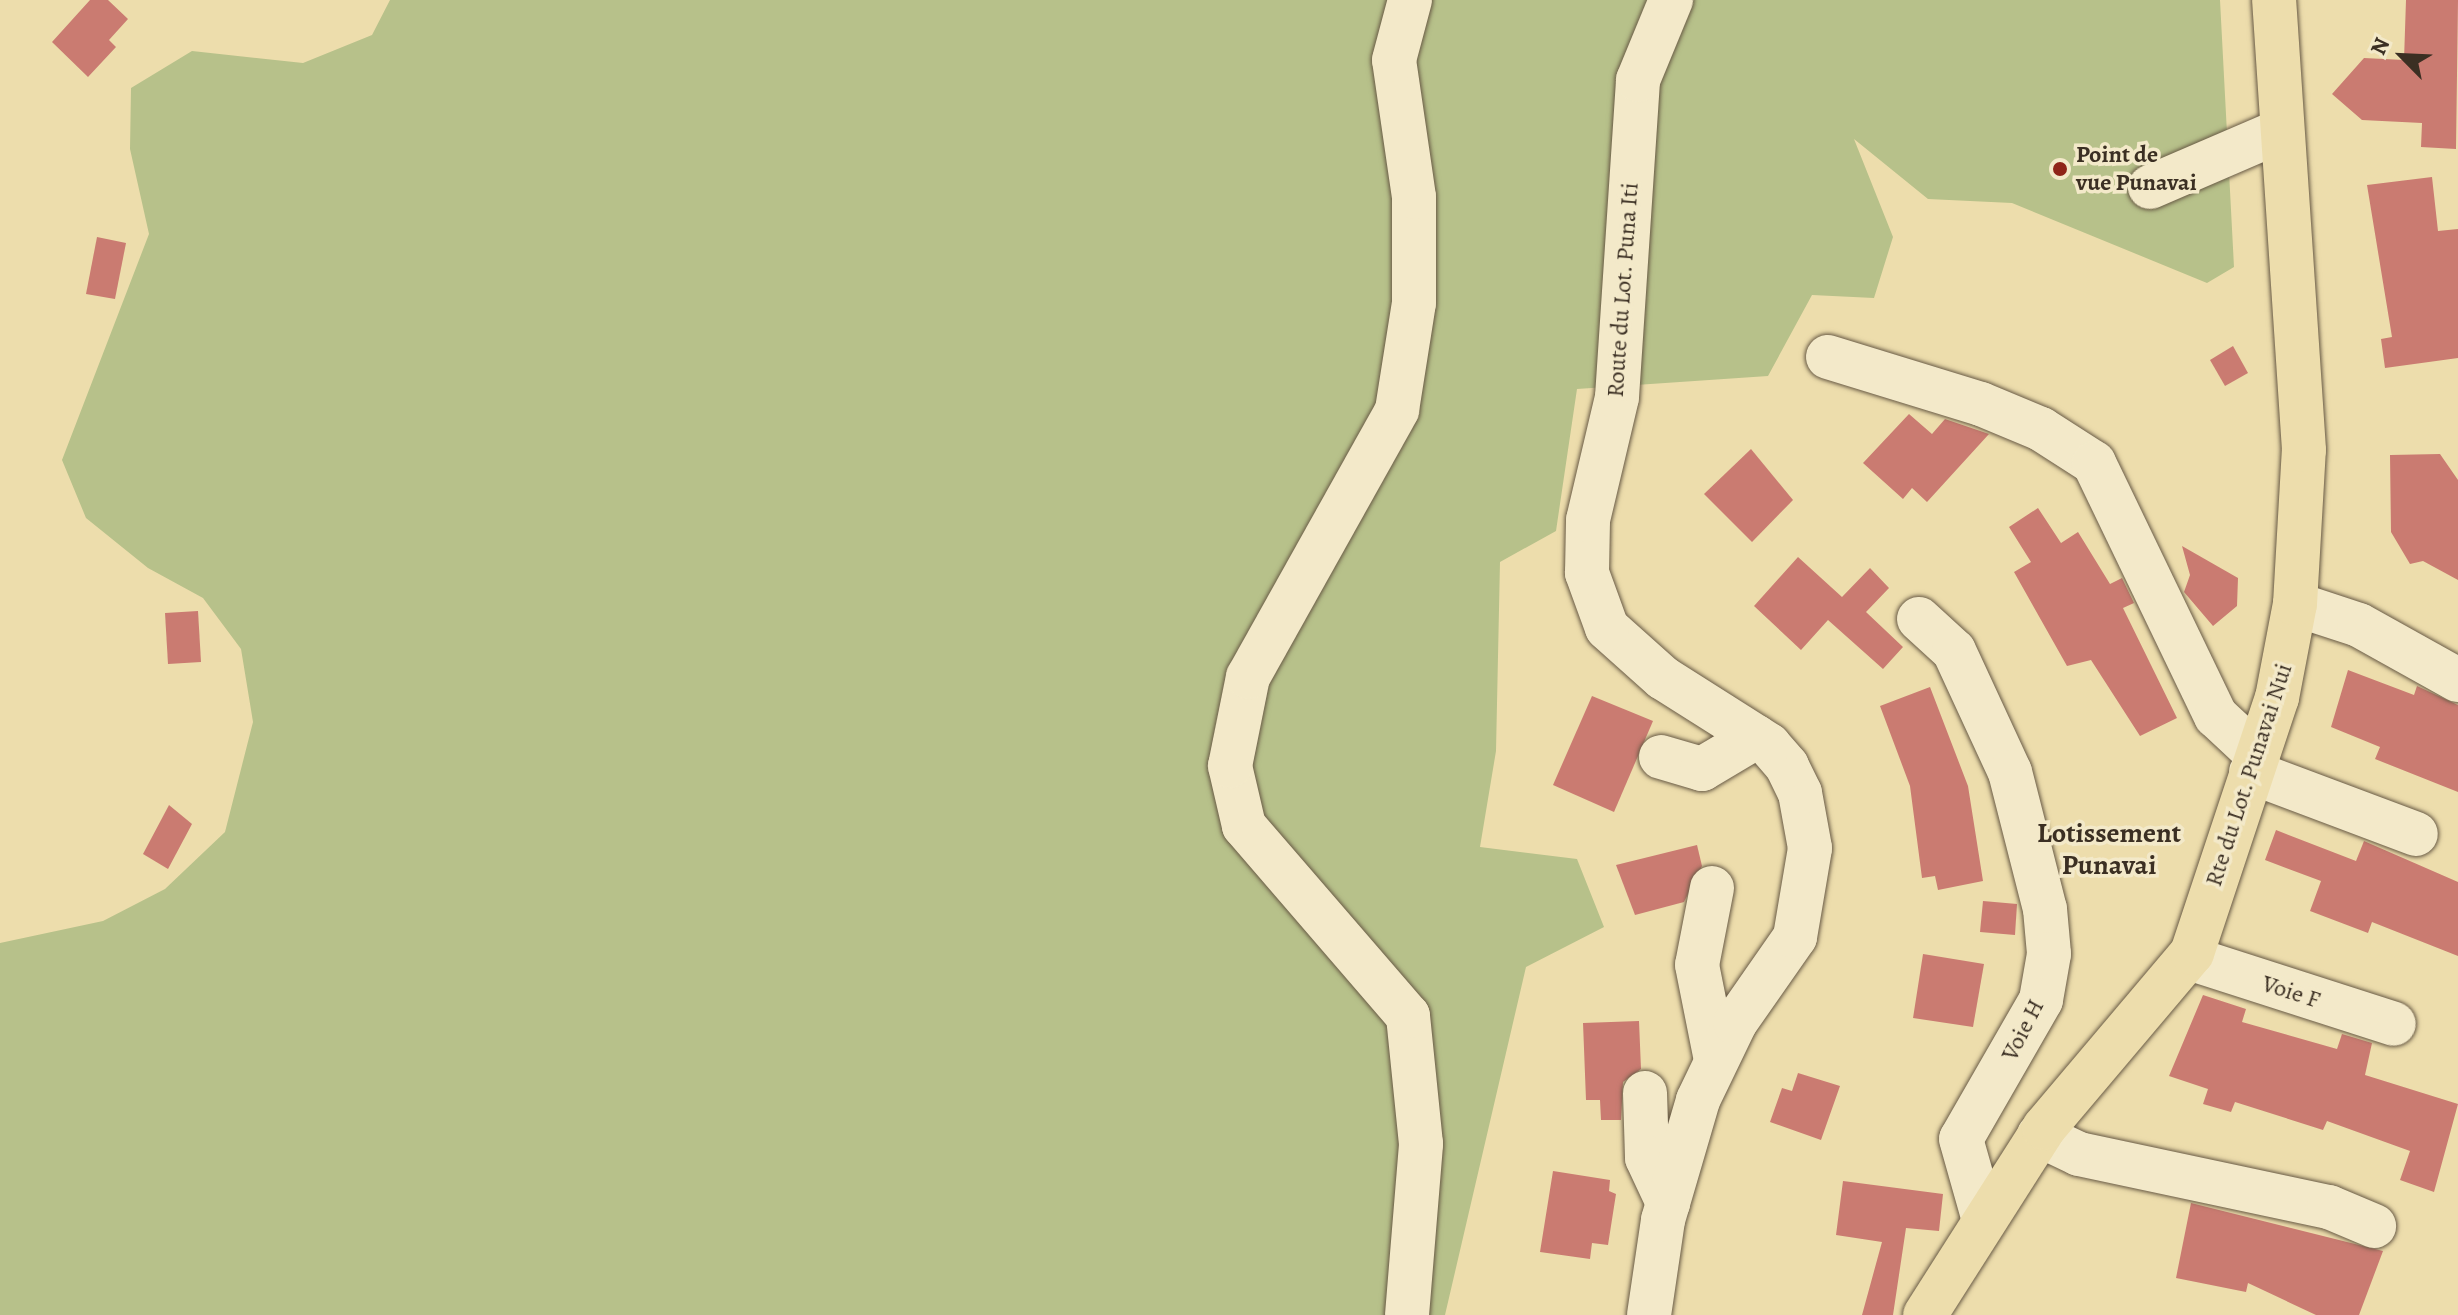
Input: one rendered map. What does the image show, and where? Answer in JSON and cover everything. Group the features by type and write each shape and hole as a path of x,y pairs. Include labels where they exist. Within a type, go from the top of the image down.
{"main road":[{"name":"Rte du Lot. Punavai Nui","path":"1925,1315 1983,1217 2039,1135 2189,958 2254,764 2295,604 2304,450 2280,131 2274,0"}],"street":[{"path":"1407,1315 1421,1144 1408,1016 1244,826 1230,766 1248,677 1397,410 1414,303 1414,197 1394,60 1410,0"},
{"name":"Route du Lot. Puna Iti","path":"1649,1315 1668,1203 1716,1060 1795,937 1805,898 1810,848 1800,793 1787,766 1756,737 1663,678 1607,628 1587,573 1588,520 1617,397 1638,80 1671,0"},
{"path":"2150,187 2280,131"},
{"path":"1828,357 1981,404 2041,429 2094,463 2216,716 2254,764 2416,834"},
{"path":"2295,604 2359,625 2458,680"},
{"name":"Voie H","path":"1919,619 1954,651 2010,772 2045,909 2049,954 2041,1000 1961,1139 1983,1217"},
{"path":"1661,757 1702,769 1756,737"},
{"path":"1712,888 1697,965 1716,1060"},
{"name":"Voie F","path":"2189,958 2394,1024"},
{"path":"1645,1093 1647,1158 1668,1203"},
{"path":"2039,1135 2079,1154 2329,1207 2374,1226"}],"green space":[{"path":"390,0 2220,0 2234,267 2207,283 2012,203 1928,199 1854,139 1893,237 1874,298 1812,295 1768,376 1577,389 1556,531 1500,562 1496,751 1480,847 1577,859 1604,927 1526,967 1445,1315 0,1315 0,943 103,921 165,889 225,832 253,722 241,649 203,598 148,568 86,518 62,460 149,234 130,149 131,88 192,51 303,63 372,35"}],"building":[{"path":"90,0 108,0 128,19 109,40 116,47 88,77 52,42"},
{"path":"2406,0 2458,0 2456,149 2421,147 2422,123 2362,120 2332,94 2364,58 2404,60"},
{"path":"2432,177 2438,231 2458,229 2458,358 2385,368 2381,339 2392,337 2367,185"},
{"path":"97,237 126,243 115,299 86,294"},
{"path":"2233,346 2248,373 2225,386 2210,360"},
{"path":"1909,414 1932,434 1945,419 1989,434 1927,502 1912,488 1903,499 1863,463"},
{"path":"1751,449 1793,500 1752,542 1704,494"},
{"path":"2440,454 2458,480 2458,580 2423,561 2410,564 2391,532 2390,455"},
{"path":"2038,508 2061,543 2078,532 2110,584 2122,578 2134,603 2123,608 2177,718 2140,736 2091,660 2067,666 2014,572 2031,562 2009,527"},
{"path":"2182,546 2238,578 2237,606 2213,626 2184,592 2190,575"},
{"path":"1798,557 1842,597 1870,568 1889,588 1866,612 1903,647 1883,669 1828,620 1801,650 1754,606"},
{"path":"198,611 201,662 168,664 165,613"},
{"path":"2348,670 2414,695 2417,686 2458,705 2458,792 2375,759 2380,747 2331,727"},
{"path":"1930,687 1968,786 1983,881 1938,890 1935,876 1922,878 1910,786 1880,706"},
{"path":"1592,696 1653,721 1614,812 1553,785"},
{"path":"169,805 192,824 168,869 143,854"},
{"path":"2276,830 2356,861 2364,841 2458,882 2458,956 2372,922 2368,933 2310,911 2321,881 2265,860"},
{"path":"1697,845 1702,866 1684,902 1635,915 1616,865"},
{"path":"1983,901 2017,904 2015,935 1980,932"},
{"path":"1923,954 1984,964 1973,1027 1913,1018"},
{"path":"2203,995 2246,1009 2242,1022 2337,1049 2342,1034 2372,1043 2365,1075 2458,1104 2434,1192 2400,1180 2410,1151 2327,1121 2323,1130 2235,1102 2231,1112 2203,1104 2208,1089 2169,1076"},
{"path":"1639,1021 1641,1069 1623,1082 1621,1120 1601,1120 1600,1100 1586,1100 1583,1023"},
{"path":"1798,1073 1840,1086 1821,1140 1770,1122 1782,1088 1792,1091"},
{"path":"1553,1171 1610,1180 1609,1191 1616,1194 1608,1245 1592,1243 1590,1259 1540,1252"},
{"path":"1843,1181 1943,1194 1939,1231 1906,1228 1893,1315 1862,1315 1882,1242 1836,1235"},
{"path":"2191,1203 2383,1251 2359,1315 2316,1315 2248,1283 2246,1292 2176,1278"}],"place":[{"name":"Point de vue Punavai","path":"2060,169"}],"district":[{"name":"Lotissement Punavai","path":"2109,849"}]}
